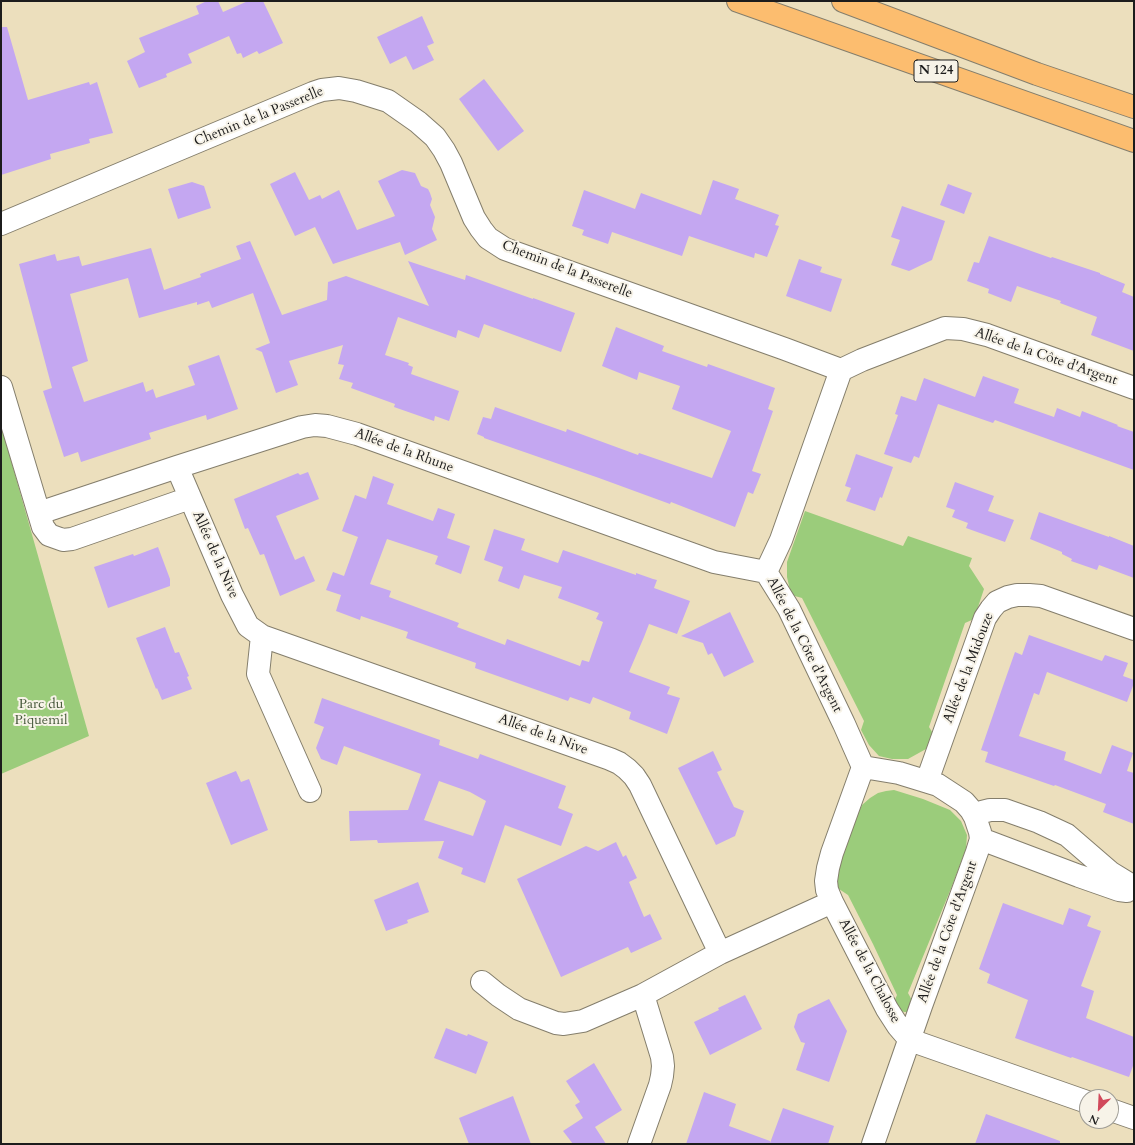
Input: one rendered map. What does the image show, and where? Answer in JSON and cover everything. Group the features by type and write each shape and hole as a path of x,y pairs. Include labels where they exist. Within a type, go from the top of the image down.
{"highway":[{"name":"N 124","path":"738,1 1134,141"},
{"name":"N 124","path":"843,1 1037,74 1134,107"}],"street":[{"name":"Chemin de la Passerelle","path":"1,224 313,93 322,90 339,88 356,91 388,101 418,122 435,138 452,163 474,218 481,229 488,238 505,248 516,254 841,370"},
{"name":"Allée de la Côte d'Argent","path":"863,767 789,609 766,572 782,540 841,370 862,360 944,328 963,329 987,335 1134,388"},
{"path":"1,387 43,527 49,535 63,540 72,539 190,498"},
{"name":"Allée de la Rhune","path":"39,513 177,466 302,427 315,425 327,426 364,436 714,562 766,572"},
{"name":"Allée de la Nive","path":"177,466 235,601 248,626 262,636 619,763 631,772 640,785 720,953"},
{"name":"Allée de la Midouze","path":"927,781 985,618 990,609 997,602 1017,595 1041,596 1134,629"},
{"path":"262,636 258,674 310,791"},
{"path":"863,767 898,773 938,785 964,802 971,810 975,817 981,839 1119,890 1134,892"},
{"name":"Allée de la Chalosse","path":"863,767 832,853 826,881 827,890 887,1009 898,1026 910,1040"},
{"path":"975,817 982,812 990,810 1004,810 1039,822 1068,835 1111,873 1134,887"},
{"name":"Allée de la Côte d'Argent","path":"873,1144 981,839"},
{"path":"482,982 519,1010 556,1023 564,1024 584,1021 643,995 720,953 832,902"},
{"path":"639,1144 661,1080 663,1066 662,1057 643,995"},
{"path":"910,1040 1079,1099"},
{"path":"1119,1113 1134,1118"}],"green space":[{"name":"Parc du Piquemil","path":"1,425 89,736 1,774"},
{"path":"805,511 903,546 908,536 972,558 969,566 984,589 974,619 965,623 929,727 934,735 930,744 926,749 908,759 892,759 879,756 869,745 861,730 864,721 802,598 791,595 787,577 787,562"},
{"path":"894,790 923,799 950,810 961,821 967,835 966,849 908,993 914,1004 909,1012 904,1012 898,1009 894,1002 897,995 873,944 848,895 839,889 835,878 857,815 862,805 878,793"}],"building":[{"path":"207,1 218,1 223,12 248,1 263,1 283,43 259,54 257,51 243,58 241,53 237,54 229,36 188,54 192,63 166,74 167,77 139,88 127,61 145,52 139,38 199,14 196,6"},
{"path":"422,16 434,43 427,46 434,60 413,70 406,56 390,64 377,37"},
{"path":"1,27 7,27 28,100 89,82 90,85 97,82 113,133 89,139 90,143 50,154 51,159 1,175"},
{"path":"484,79 524,131 498,151 459,99"},
{"path":"402,170 415,173 421,186 428,189 430,193 432,199 430,205 435,217 432,229 437,240 405,255 400,242 333,264 315,227 295,236 270,184 295,172 309,200 320,195 322,199 339,190 357,230 395,216 378,181"},
{"path":"713,180 739,189 735,199 779,215 775,225 779,226 767,257 755,253 754,258 689,236 682,256 612,232 608,244 582,235 584,230 572,226 584,190 635,209 641,193 701,215"},
{"path":"192,182 204,186 211,208 178,219 168,189"},
{"path":"948,184 972,193 964,214 940,205"},
{"path":"902,206 945,221 932,260 909,271 891,265 900,240 891,237"},
{"path":"989,236 1051,258 1052,257 1100,273 1125,284 1122,292 1134,297 1134,351 1091,335 1097,317 1060,303 1061,301 1017,286 1011,302 988,293 989,289 967,281 974,262 979,263"},
{"path":"250,241 282,315 327,300 328,282 346,276 429,306 408,261 465,280 466,275 575,313 561,352 484,324 479,338 458,330 456,338 398,317 385,355 409,363 408,365 413,367 411,374 459,391 449,421 435,416 434,421 394,407 395,404 351,388 353,383 339,379 344,365 338,364 343,345 289,361 298,385 276,393 262,352 255,349 270,343 253,293 212,308 209,301 197,305 197,302 139,318 128,278 70,294 88,361 72,367 84,402 143,382 146,392 153,389 156,398 195,385 188,366 219,355 238,409 207,420 206,415 149,433 151,439 81,462 78,452 64,457 43,391 52,388 19,264 55,254 57,261 79,256 82,266 151,248 164,290 201,277 200,274 241,259 236,246"},
{"path":"799,259 822,267 820,272 842,279 831,312 786,296"},
{"path":"616,327 664,346 662,351 707,367 708,364 775,388 768,409 773,411 752,471 761,474 753,494 748,492 735,527 671,502 670,504 484,438 477,434 483,417 491,419 495,407 566,432 567,429 638,455 639,453 712,478 731,431 672,409 680,386 639,372 637,380 602,366"},
{"path":"983,376 1019,389 1014,403 1054,417 1057,408 1080,417 1082,411 1134,432 1134,470 995,420 993,423 938,404 919,458 914,456 911,463 884,454 898,415 895,414 901,396 916,401 924,378 975,397"},
{"path":"856,454 893,467 882,498 880,497 875,511 846,501 851,488 845,486"},
{"path":"308,472 319,499 276,516 295,560 304,556 315,581 280,596 264,554 260,555 248,528 245,529 234,499 298,473 300,475"},
{"path":"373,476 394,484 387,504 433,521 438,508 455,514 447,538 470,546 461,574 435,564 438,556 387,539 370,584 391,591 389,597 459,623 457,627 505,645 507,639 580,666 582,660 589,662 603,622 596,619 599,613 558,598 562,587 524,575 519,589 498,581 503,567 484,560 494,529 525,539 521,550 558,563 563,550 636,575 636,573 657,580 654,588 690,601 677,634 649,624 629,672 670,687 667,694 680,698 667,734 629,719 631,712 593,697 590,704 570,697 568,701 475,668 476,663 406,638 408,632 361,616 360,620 336,611 341,595 326,590 333,572 344,576 358,537 342,531 355,495 366,499"},
{"path":"955,482 994,496 988,511 1014,520 1005,542 966,528 968,523 952,517 955,510 946,507"},
{"path":"1039,512 1134,546 1134,578 1099,565 1097,570 1071,561 1072,559 1062,554 1062,552 1030,539"},
{"path":"158,547 170,579 170,586 108,608 94,567 133,554 134,556"},
{"path":"730,612 754,662 724,677 712,653 708,655 703,643 681,636"},
{"path":"165,627 175,653 179,652 189,676 187,677 192,689 162,700 157,688 156,689 136,638"},
{"path":"1029,635 1102,661 1105,655 1128,663 1123,676 1134,680 1134,683 1127,702 1047,672 1039,695 1034,693 1019,736 1066,752 1064,760 1101,774 1112,745 1133,753 1127,771 1134,773 1134,824 1103,812 1106,804 1055,785 1054,786 985,762 988,752 981,750 1004,683 1015,652 1022,655"},
{"path":"322,698 440,740 439,745 478,759 480,754 566,786 558,808 573,814 561,846 505,825 485,883 461,874 463,868 438,858 444,841 378,843 377,840 350,841 349,811 408,810 421,774 344,746 337,765 321,759 316,748 324,727 314,723","holes":["439,781 470,792 486,801 473,836 424,820"]},
{"path":"713,751 722,770 717,772 734,807 744,811 735,836 716,845 678,768"},
{"path":"236,771 241,782 249,779 268,830 231,845 206,783"},
{"path":"616,842 623,857 626,855 637,878 629,882 644,917 650,914 662,939 631,953 628,947 561,977 517,879 586,846 598,851"},
{"path":"418,882 429,912 407,920 408,923 386,931 374,900"},
{"path":"1003,903 1063,925 1069,908 1091,916 1087,926 1101,931 1081,986 1094,991 1086,1018 1134,1037 1134,1063 1129,1077 1015,1038 1028,1000 987,983 990,974 979,969"},
{"path":"745,995 762,1029 710,1055 694,1022"},
{"path":"829,999 847,1031 829,1082 796,1070 805,1043 801,1042 794,1027 798,1014"},
{"path":"446,1028 467,1036 468,1034 488,1042 476,1074 434,1058"},
{"path":"594,1063 622,1110 595,1127 606,1144 573,1144 563,1131 583,1118 575,1105 580,1102 566,1081"},
{"path":"704,1092 736,1104 729,1126 770,1141 770,1143 783,1108 834,1126 828,1144 686,1144"},
{"path":"513,1096 531,1144 469,1144 459,1118"},
{"path":"986,1114 1060,1141 1060,1144 975,1144"}]}
